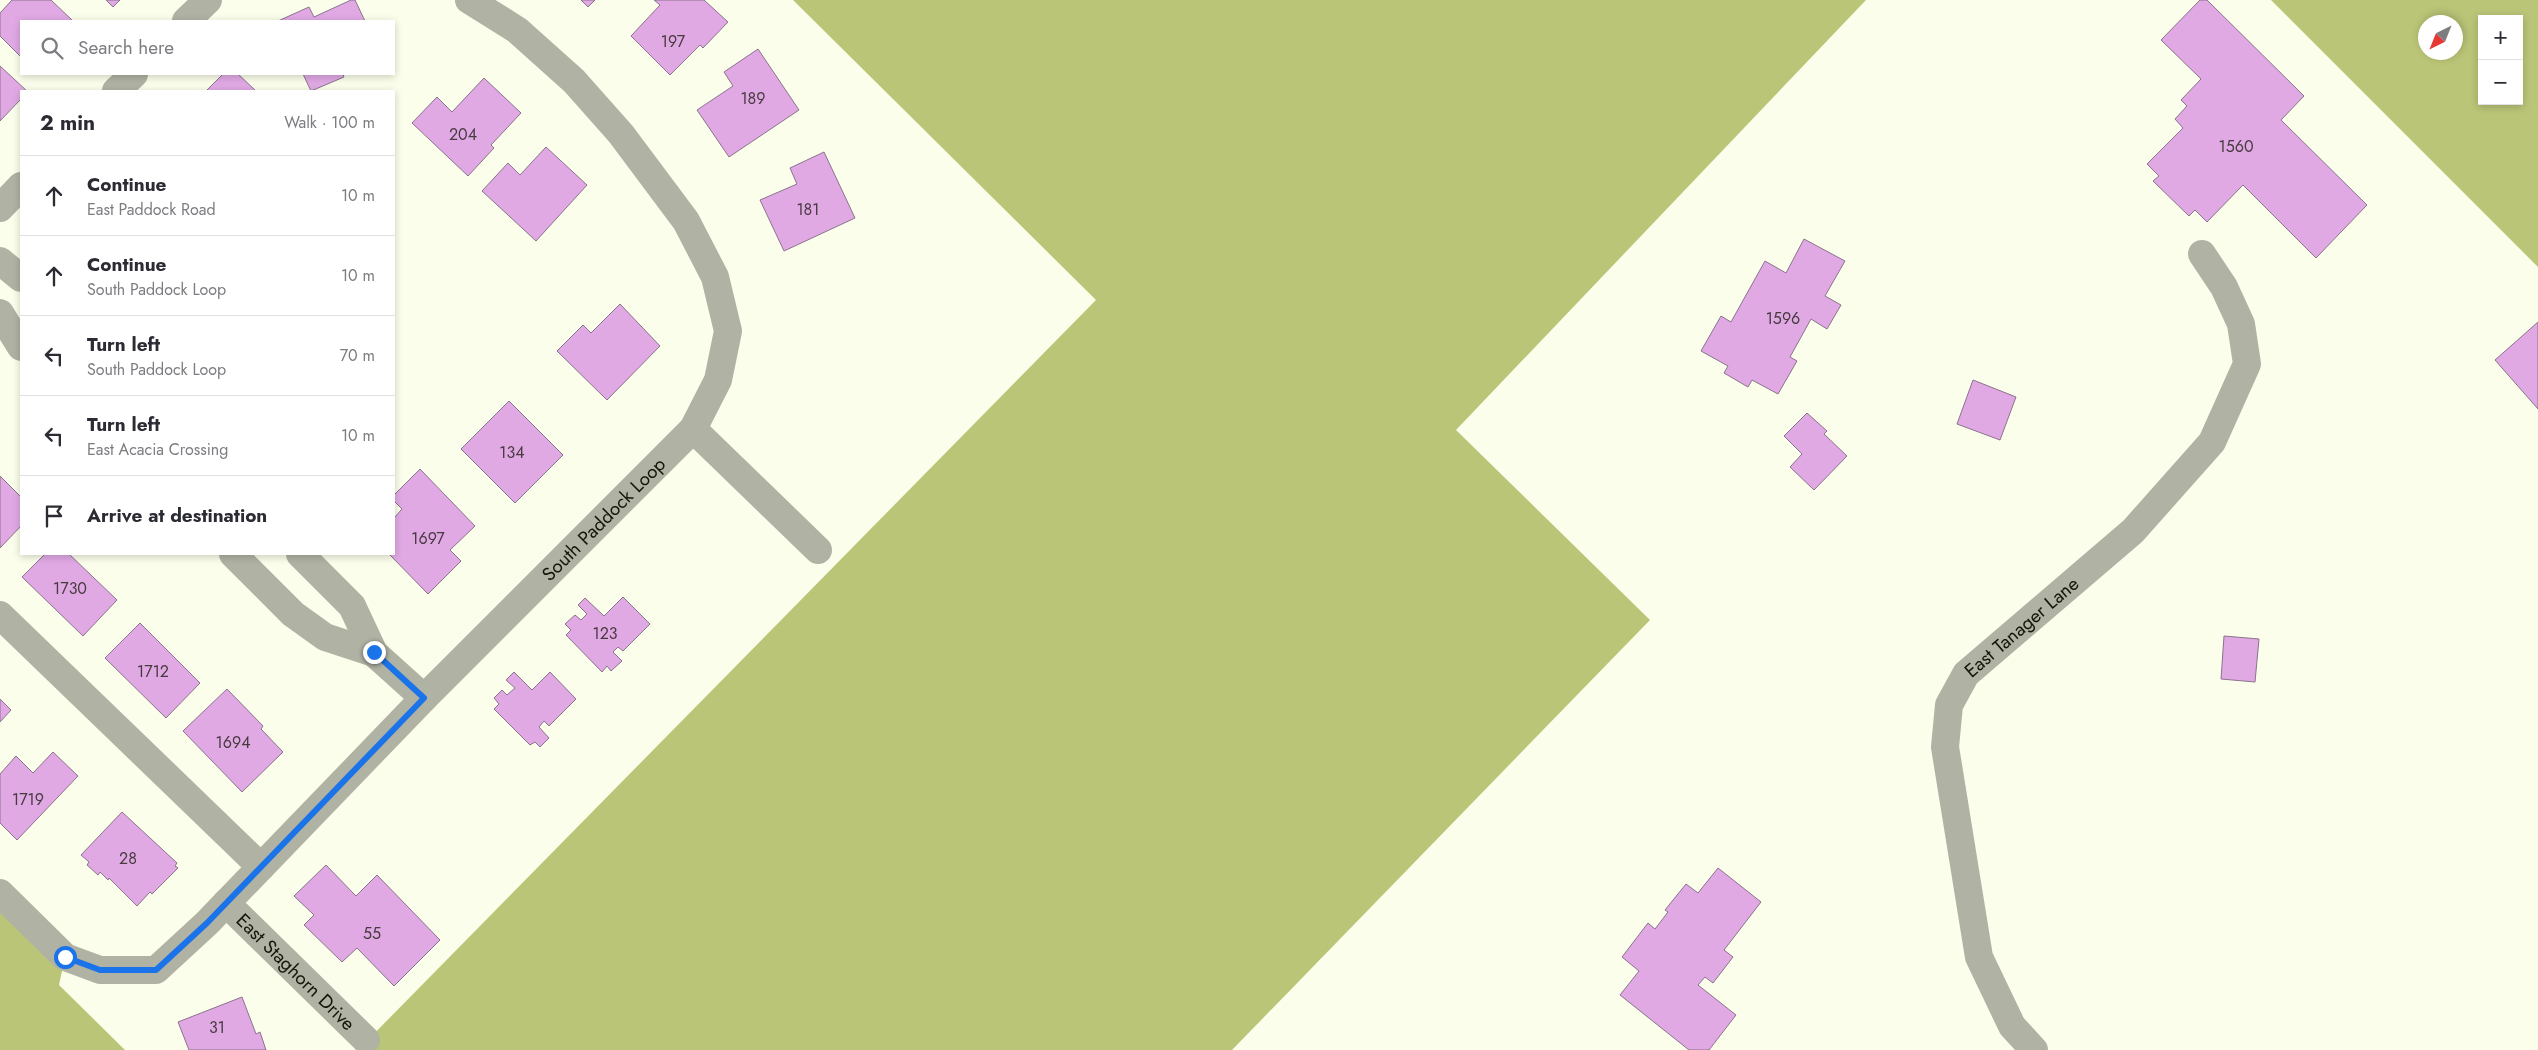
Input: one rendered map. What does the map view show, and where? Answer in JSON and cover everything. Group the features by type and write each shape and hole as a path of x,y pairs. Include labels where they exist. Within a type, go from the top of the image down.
{"street":[{"path":"187,20 208,0"},
{"name":"South Paddock Loop","path":"0,893 65,957 100,970 156,970 226,903 424,698 693,429 718,380 728,331 715,277 686,222 621,134 574,81 516,30 469,0"},
{"path":"117,90 133,75"},
{"path":"0,208 20,187"},
{"name":"East Tanager Lane","path":"2034,1050 2012,1026 1978,957 1945,747 1949,705 1966,674 2133,531 2212,442 2247,364 2241,324 2224,287 2202,254"},
{"path":"0,261 20,277"},
{"path":"0,313 20,345"},
{"path":"693,429 818,550"},
{"path":"234,555 293,614 319,633 374,652"},
{"path":"301,555 352,606 374,652 424,698"},
{"path":"0,615 261,867"},
{"name":"East Staghorn Drive","path":"226,903 366,1040"}],"green space":[{"path":"793,0 1866,0 1456,430 1650,620 1232,1050 358,1050 1096,300"},
{"path":"2271,0 2538,0 2538,267"},
{"path":"0,893 65,957 59,985 125,1050 0,1050"}],"building":[{"path":"12,0 51,0 72,20 20,20 20,56 0,36 0,13"},
{"path":"106,0 120,0 113,7"},
{"path":"351,0 355,0 365,20 280,20 309,7 314,17"},
{"path":"581,0 595,0 588,7"},
{"path":"654,0 704,0 728,22 703,48 700,45 670,75 631,36 660,5"},
{"path":"2200,0 2207,0 2304,96 2281,120 2367,205 2316,258 2243,185 2207,222 2195,210 2189,216 2153,181 2159,176 2147,164 2183,128 2175,119 2187,106 2181,100 2201,79 2161,40"},
{"path":"758,49 799,110 729,157 697,110 733,86 724,72"},
{"path":"0,66 26,90 20,90 20,100 0,121"},
{"path":"222,75 239,75 255,90 207,90"},
{"path":"303,75 343,75 344,77 311,90"},
{"path":"484,78 521,113 491,145 494,148 468,176 412,123 437,97 452,112"},
{"path":"546,147 587,185 536,241 482,191 508,163 520,175"},
{"path":"824,152 855,218 784,251 760,200 797,184 790,168"},
{"path":"1804,239 1845,261 1825,296 1841,305 1827,329 1811,319 1790,357 1797,361 1778,394 1752,380 1748,387 1724,373 1728,366 1701,351 1721,316 1731,322 1765,261 1786,273"},
{"path":"620,304 660,346 607,400 557,351 583,325 591,333"},
{"path":"2538,322 2538,409 2495,360"},
{"path":"1973,380 2016,397 2000,440 1957,424"},
{"path":"509,401 563,455 515,503 461,449"},
{"path":"1807,413 1827,431 1824,434 1847,456 1814,490 1790,467 1802,454 1784,436"},
{"path":"420,469 475,526 450,550 461,561 428,594 390,555 395,555 395,517 402,509 395,502 395,494"},
{"path":"0,476 20,496 20,527 0,548"},
{"path":"44,555 70,555 117,600 83,636 22,577"},
{"path":"623,597 650,624 623,651 618,647 613,652 622,661 611,671 607,666 602,672 566,635 571,630 565,624 575,615 581,620 587,614 578,605 585,598 604,616"},
{"path":"140,623 200,683 166,718 105,658"},
{"path":"2224,636 2259,639 2255,682 2221,679"},
{"path":"514,672 532,690 550,672 576,699 549,726 544,721 539,727 549,738 540,747 535,742 530,745 494,709 499,704 494,698 502,690 507,695 515,688 506,680"},
{"path":"227,689 263,726 261,729 283,752 242,792 183,731"},
{"path":"0,699 11,710 0,722"},
{"path":"53,752 78,776 17,840 0,823 0,774 16,756 33,773"},
{"path":"122,812 177,863 175,866 178,868 137,906 109,878 108,880 100,872 98,875 87,865 89,862 81,855"},
{"path":"326,865 356,896 377,875 440,940 394,986 357,948 342,962 304,925 314,915 294,896"},
{"path":"1718,868 1761,902 1724,950 1733,957 1713,983 1705,977 1698,985 1736,1015 1709,1050 1689,1050 1620,995 1639,971 1622,957 1648,923 1655,929 1668,912 1665,910 1686,884 1698,893"},
{"path":"242,997 256,1034 260,1032 266,1050 189,1050 178,1022"}],"route":[{"path":"65,957 100,970 156,970 207,923 424,698 374,652"}]}
